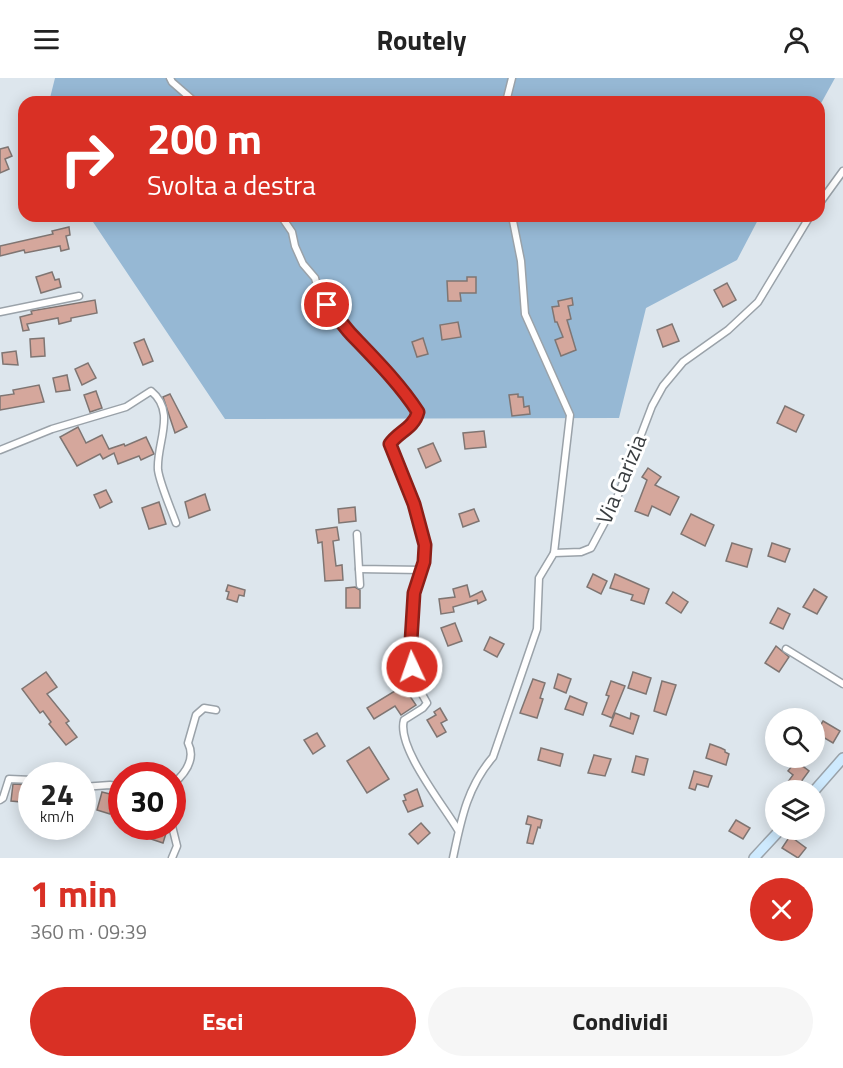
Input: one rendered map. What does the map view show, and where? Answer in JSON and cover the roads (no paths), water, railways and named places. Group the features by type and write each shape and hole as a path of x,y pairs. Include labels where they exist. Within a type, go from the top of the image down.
{"street":[{"path":"170,78 188,96"},
{"path":"508,96 513,78"},
{"path":"825,196 843,171"},
{"path":"285,222 292,232 303,264 315,278 319,293 331,310 403,391 418,412 412,425 394,436 390,444 414,504 425,545 422,570 414,593 411,641 412,667 418,687 427,703 404,720 403,735 418,771 459,830"},
{"path":"453,858 469,794 480,772 493,757 537,629 539,578 554,553 570,415 525,314 521,261 513,222"},
{"name":"Via Carizia","path":"554,553 581,552 591,548 615,504 652,406 663,386 683,362 728,330 758,302 806,222"},
{"path":"0,312 78,296"},
{"path":"0,450 70,423 126,407 151,391 157,396 166,420 158,470 176,523"},
{"path":"357,534 360,585"},
{"path":"359,569 422,570"},
{"path":"786,649 843,684"},
{"path":"186,770 191,759 188,742 196,715 204,708 216,710"},
{"path":"824,780 843,758"},
{"path":"0,800 3,798 9,778 18,779"},
{"path":"172,858 177,846 176,840"},
{"path":"754,858 771,840"}]}
